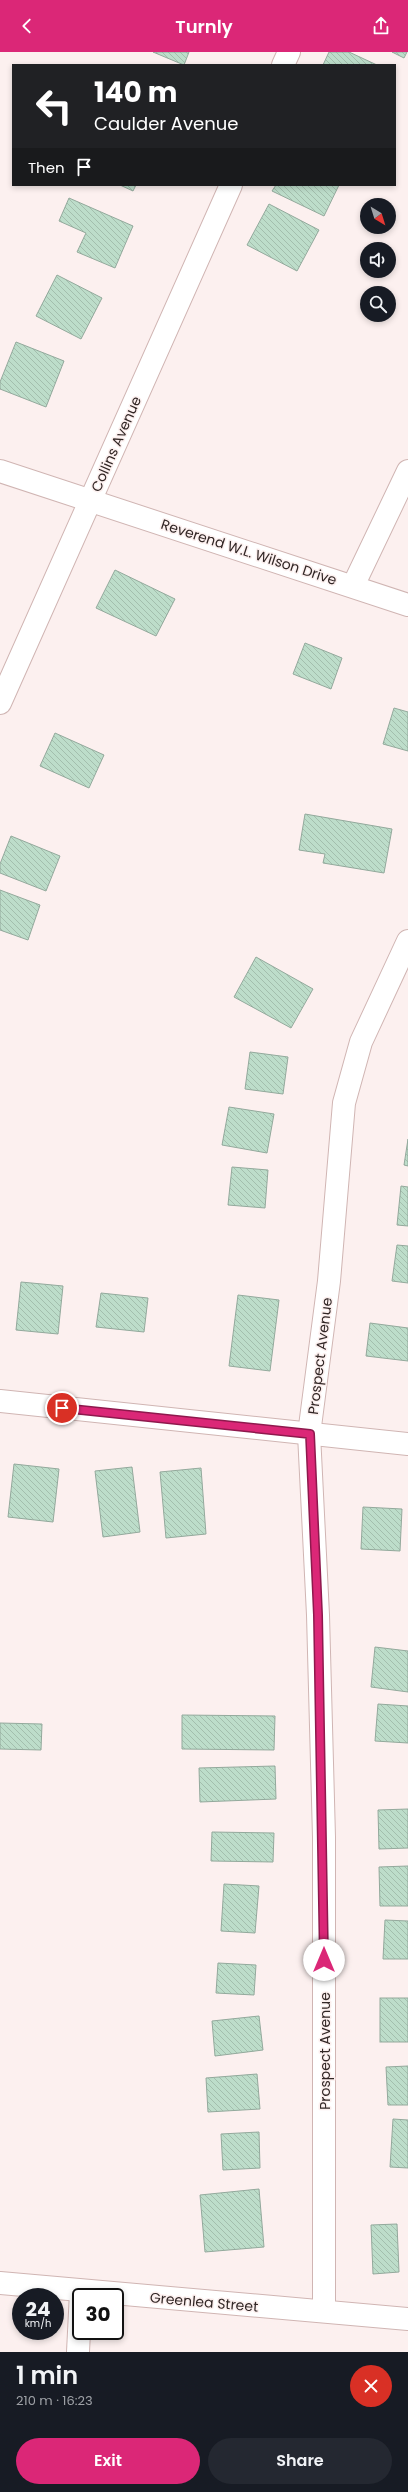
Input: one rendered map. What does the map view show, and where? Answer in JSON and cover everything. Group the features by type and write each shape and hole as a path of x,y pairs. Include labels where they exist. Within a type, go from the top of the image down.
{"street":[{"path":"283,64 289,52"},
{"name":"Collins Avenue","path":"0,703 230,186"},
{"name":"Reverend W.L. Wilson Drive","path":"0,471 353,586 408,606"},
{"path":"353,586 408,471"},
{"name":"Prospect Avenue","path":"324,2312 324,1837 318,1615 310,1434 330,1281 344,1103 361,1042 408,941"},
{"path":"0,1401 408,1444"},
{"name":"Greenlea Street","path":"0,2283 72,2291"},
{"name":"Greenlea Street","path":"124,2296 408,2319"},
{"path":"78,2352 79,2340"}],"building":[{"path":"153,52 189,52 184,64"},
{"path":"329,52 349,52 375,64 323,64"},
{"path":"392,52 407,52 404,58"},
{"path":"122,186 136,186 133,191"},
{"path":"275,186 339,186 324,216 272,191"},
{"path":"69,198 133,226 115,268 77,252 86,233 59,221"},
{"path":"269,204 319,230 297,271 247,245"},
{"path":"57,275 102,298 81,339 36,316"},
{"path":"16,342 64,361 46,407 0,389 0,382"},
{"path":"115,570 175,599 156,636 96,608"},
{"path":"305,643 342,658 331,689 293,674"},
{"path":"394,708 408,712 408,751 383,744"},
{"path":"55,733 104,755 89,788 40,766"},
{"path":"305,814 392,829 384,873 323,863 325,854 299,850"},
{"path":"11,836 60,856 46,891 0,873 0,864"},
{"path":"0,890 40,905 28,940 0,930"},
{"path":"256,957 313,989 291,1028 234,997"},
{"path":"250,1052 288,1057 283,1094 245,1089"},
{"path":"229,1107 274,1114 267,1153 222,1145"},
{"path":"408,1139 408,1166 404,1165"},
{"path":"232,1167 268,1170 265,1208 228,1205"},
{"path":"401,1186 408,1187 408,1226 397,1225"},
{"path":"397,1245 408,1246 408,1283 392,1281"},
{"path":"21,1282 63,1286 58,1334 16,1330"},
{"path":"101,1293 148,1298 144,1332 96,1327"},
{"path":"238,1295 279,1300 270,1371 229,1366"},
{"path":"370,1323 408,1328 408,1361 366,1356"},
{"path":"14,1464 59,1469 53,1522 8,1517"},
{"path":"132,1467 140,1532 103,1537 95,1471"},
{"path":"201,1468 206,1534 166,1538 160,1472"},
{"path":"363,1507 402,1509 400,1551 361,1549"},
{"path":"375,1647 408,1651 408,1692 371,1687"},
{"path":"378,1704 408,1706 408,1743 375,1741"},
{"path":"182,1715 275,1716 274,1750 182,1749"},
{"path":"0,1723 42,1724 41,1750 0,1749"},
{"path":"275,1766 276,1799 200,1802 199,1768"},
{"path":"408,1809 408,1848 379,1849 378,1810"},
{"path":"212,1832 274,1833 273,1862 211,1861"},
{"path":"408,1866 408,1906 380,1906 379,1867"},
{"path":"224,1884 259,1886 255,1933 221,1931"},
{"path":"385,1920 408,1921 408,1959 383,1959"},
{"path":"218,1963 256,1965 254,1995 216,1993"},
{"path":"380,1998 408,1998 408,2042 380,2042"},
{"path":"259,2016 263,2050 215,2056 212,2021"},
{"path":"408,2066 408,2105 388,2105 386,2067"},
{"path":"257,2074 260,2109 208,2112 206,2078"},
{"path":"393,2119 408,2120 408,2168 390,2167"},
{"path":"259,2132 260,2168 223,2170 221,2134"},
{"path":"259,2189 264,2247 205,2252 200,2195"},
{"path":"397,2224 399,2272 373,2274 371,2225"}],"route":[{"path":"62,1408 310,1434 318,1615 324,1837 324,1960"}]}
